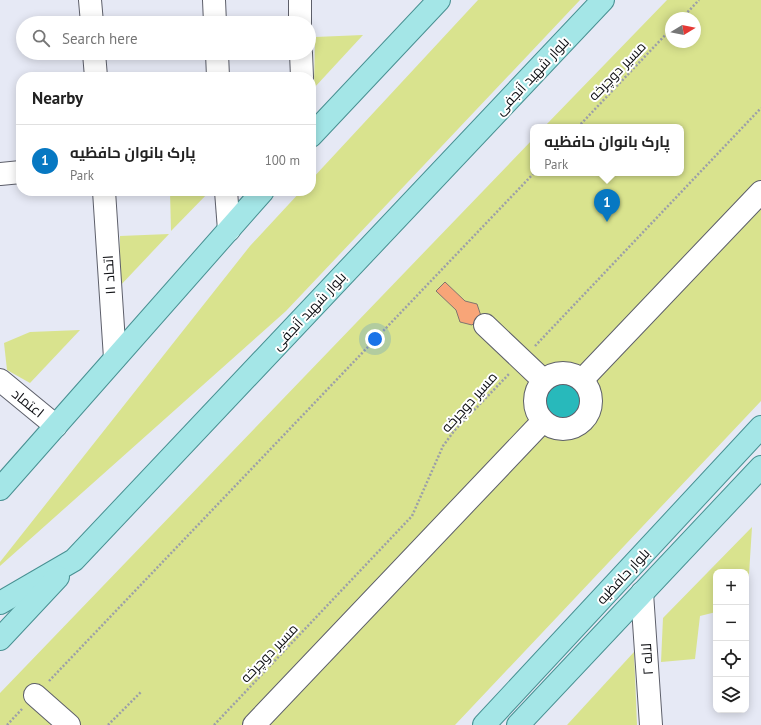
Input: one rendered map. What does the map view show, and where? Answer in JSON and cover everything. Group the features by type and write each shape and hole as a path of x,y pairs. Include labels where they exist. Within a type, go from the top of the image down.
{"main road":[{"name":"بلوار شهید آنجفی","path":"0,603 74,560 603,0"},
{"path":"316,130 430,5"},
{"path":"2,488 259,196"},
{"name":"بلوار حافظیه","path":"484,725 761,427"},
{"name":"بلوار حافظیه","path":"518,725 761,467"},
{"path":"0,639 74,560"}],"street":[{"path":"90,0 91,16"},
{"path":"214,0 215,16"},
{"path":"300,0 300,16"},
{"path":"95,60 96,72"},
{"path":"217,60 218,72"},
{"path":"302,60 302,72"},
{"path":"0,174 16,172"},
{"path":"582,380 761,192"},
{"name":"اتحاد ۱۱","path":"104,196 115,358"},
{"path":"226,196 229,230"},
{"path":"485,325 543,380"},
{"path":"564,372 574,374 582,380 588,388 591,397 590,407 586,416 571,428 561,429 551,427 543,421 537,413 534,404 535,394 543,380 554,373 564,372"},
{"name":"اعتماد","path":"0,380 56,426"},
{"path":"254,725 543,421"},
{"name":"لاله ۲","path":"642,593 651,725"},
{"path":"36,695 69,725"}],"path":[{"path":"688,12 699,0"},
{"name":"مسیر دوچرخه","path":"581,124 665,35"},
{"name":"مسیر دوچرخه","path":"214,725 412,516 443,446 454,431 761,108"},
{"path":"7,725 531,176"},
{"path":"108,725 141,692"}],"green space":[{"path":"478,0 580,0 286,311 0,566 0,562 250,246 296,196 316,196 316,175"},
{"path":"667,0 761,0 761,401 455,725 0,725 0,693 530,142 530,176 684,176 684,124 547,124"},
{"path":"363,35 316,86 316,72 314,72 316,37"},
{"path":"170,196 205,196 171,231"},
{"path":"169,234 119,287 120,236"},
{"path":"80,330 30,383 7,370 4,343 30,332"},
{"path":"752,527 749,574 749,569 713,569 713,613 700,616 695,659 661,662 663,618"},
{"path":"634,652 637,725 567,725"}],"water":[{"path":"559,382 567,382 577,387 581,394 581,408 577,415 567,420 559,420 549,415 547,412 544,405 544,397 549,387 552,385"}],"building":[{"path":"445,282 465,301 477,304 481,316 472,325 460,322 456,310 436,291"}],"place":[{"name":"پارک بانوان حافظیه","path":"607,222"}]}
